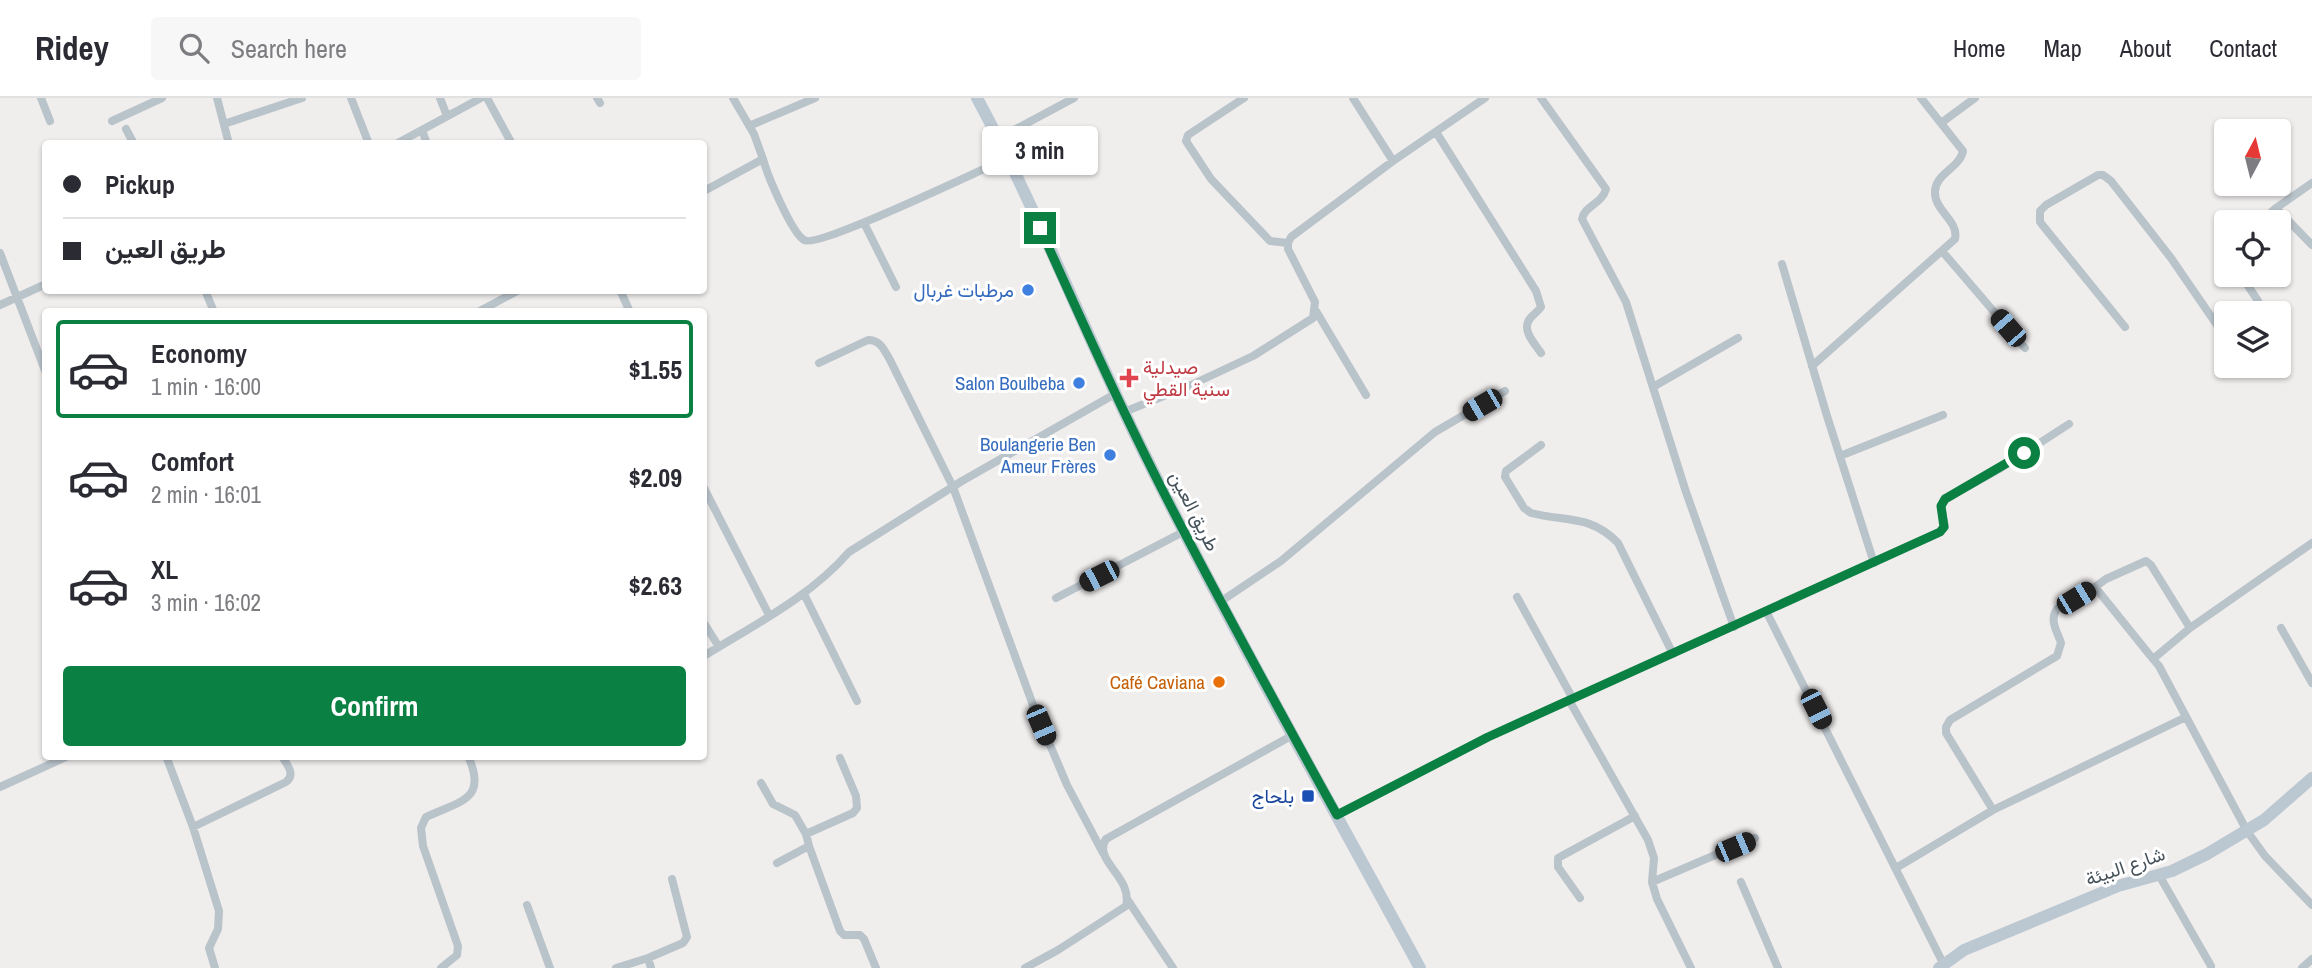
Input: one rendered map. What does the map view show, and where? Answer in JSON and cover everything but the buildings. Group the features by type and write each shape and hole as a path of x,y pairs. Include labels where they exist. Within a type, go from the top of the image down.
{"main road":[{"name":"طريق العين","path":"977,98 999,138 1115,394 1220,602 1420,968"},
{"name":"شارع البيئة","path":"1941,966 1964,950 2118,886 2159,875 2207,854 2264,820 2312,778"}],"street":[{"path":"41,98 50,121"},
{"path":"112,121 162,98"},
{"path":"217,98 228,140"},
{"path":"224,124 302,98"},
{"path":"351,98 367,140"},
{"path":"439,98 447,116"},
{"path":"403,140 481,98"},
{"path":"486,98 510,140"},
{"path":"733,98 749,126 768,176 789,218 806,242 864,223 1008,158"},
{"path":"749,126 815,98"},
{"path":"999,138 1074,98"},
{"path":"1244,98 1188,135 1186,141 1211,179 1270,241 1288,243"},
{"path":"1353,98 1393,161"},
{"path":"1124,412 1253,356 1313,318 1315,302 1288,249 1291,237 1393,161 1485,98"},
{"path":"1541,98 1606,189 1604,195 1586,210 1582,219 1626,302 1686,492 1734,627"},
{"path":"1812,366 1952,242 1956,233 1940,208 1935,188 1939,180 1963,155 1960,146 1921,98"},
{"path":"1941,123 1975,98"},
{"path":"126,129 132,140"},
{"path":"422,130 426,140"},
{"path":"1436,132 1536,291 1541,307 1530,318 1527,328 1541,353"},
{"path":"707,189 763,159"},
{"path":"2125,327 2040,222 2040,211 2046,205 2098,175 2111,181 2171,258 2214,322"},
{"path":"2274,210 2312,183"},
{"path":"2276,208 2312,245"},
{"path":"864,223 896,287"},
{"path":"1942,251 2025,348"},
{"path":"0,253 42,363"},
{"path":"1782,264 1874,563"},
{"path":"0,305 42,286"},
{"path":"485,308 512,294"},
{"path":"1315,311 1366,395"},
{"path":"1653,387 1738,338"},
{"path":"819,363 869,340 880,344 953,487 1033,705 1067,785 1103,853 1127,889 1123,909 1025,968"},
{"path":"1220,602 1281,561 1435,432 1505,391"},
{"path":"707,654 804,594 837,567 849,552 953,487 1115,394"},
{"path":"1840,456 1943,415"},
{"path":"1337,815 1488,737 1940,532 1944,527 1941,506 1945,499 2001,468 2069,424"},
{"path":"1541,445 1504,474 1517,497 1531,513 1562,517 1596,526 1618,543 1673,654"},
{"path":"707,494 769,615"},
{"path":"1056,598 1185,531"},
{"path":"2153,659 2190,628 2312,543"},
{"path":"1993,810 1946,733 1946,727 1950,720 2057,656 2062,643 2053,620 2057,609 2106,579 2146,561 2190,628"},
{"path":"2095,587 2159,666 2247,831 2265,856 2312,905"},
{"path":"804,594 857,701"},
{"path":"1517,597 1648,840 1654,858 1652,882 1657,899 1691,968"},
{"path":"1766,612 1896,868 1941,966"},
{"path":"707,628 719,647"},
{"path":"2281,628 2312,683"},
{"path":"1896,868 1993,810 2186,717"},
{"path":"1103,853 1102,846 1106,839 1293,735"},
{"path":"806,834 853,813 857,808 856,796 840,758"},
{"path":"0,787 59,760"},
{"path":"168,760 193,827 220,919 209,948 215,968"},
{"path":"193,827 286,782 292,774 284,760"},
{"path":"440,968 457,955 458,946 423,846 421,828 426,817 470,796 476,784 470,760"},
{"path":"761,783 773,804 795,815 806,834 840,931 844,935 860,935 864,939 876,968"},
{"path":"1580,898 1558,867 1558,858 1635,816"},
{"path":"1652,882 1755,838"},
{"path":"777,863 809,846"},
{"path":"2159,875 2211,966"},
{"path":"616,968 683,943 687,937 672,879"},
{"path":"1741,882 1778,968"},
{"path":"1127,899 1173,968"},
{"path":"527,905 550,968"},
{"path":"648,958 651,968"},
{"path":"2302,968 2312,959"}],"place":[{"name":"مرطبات غربال","path":"1028,290"},
{"name":"صيدلية سنية القطي","path":"1129,378"},
{"name":"Salon Boulbeba","path":"1079,383"},
{"name":"Boulangerie Ben Ameur Frères","path":"1110,455"},
{"name":"Café Caviana","path":"1219,682"},
{"name":"بلحاج","path":"1308,796"}],"route":[{"path":"1040,228 1166,498 1337,815 1488,737 1940,532 1944,527 1941,506 1945,499 2024,453"}]}
